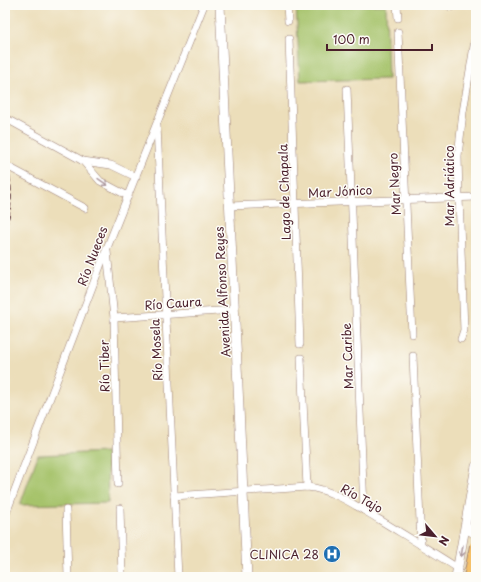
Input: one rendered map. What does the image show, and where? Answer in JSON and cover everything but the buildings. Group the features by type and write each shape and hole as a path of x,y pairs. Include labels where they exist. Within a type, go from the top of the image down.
{"highway":[{"path":"470,577 476,546"}],"street":[{"name":"Río Nueces","path":"5,516 107,248 204,5"},
{"name":"Avenida Alfonso Reyes","path":"220,5 247,577"},
{"path":"287,5 288,20"},
{"path":"397,5 398,18"},
{"name":"Mar Negro","path":"398,32 412,334"},
{"name":"Mar Adriático","path":"461,339 464,330 458,156 460,132 476,34"},
{"name":"Lago de Chapala","path":"289,39 300,344"},
{"name":"Mar Caribe","path":"347,89 364,510"},
{"path":"5,118 83,161 100,181 128,196"},
{"name":"Río Mosela","path":"157,122 178,577"},
{"path":"83,161 111,164 136,177"},
{"path":"5,165 85,208"},
{"name":"Mar Jónico","path":"229,206 476,197"},
{"name":"Río Tiber","path":"107,248 114,318 118,484"},
{"name":"Río Caura","path":"114,318 234,310"},
{"path":"413,356 421,545"},
{"path":"301,358 307,487"},
{"path":"458,574 476,466"},
{"name":"Río Tajo","path":"174,496 307,487 324,490 364,510 421,545 458,574"},
{"path":"120,508 122,577"},
{"path":"66,510 68,577"},
{"path":"466,526 469,530 476,534"},
{"path":"458,574 476,561"}],"green space":[{"path":"296,5 386,5 388,79 300,81"},
{"path":"107,452 108,503 20,505 38,455"}],"railway":[{"path":"5,159 11,194 8,221 5,229"}],"place":[{"name":"CLINICA 28","path":"332,554"}]}
